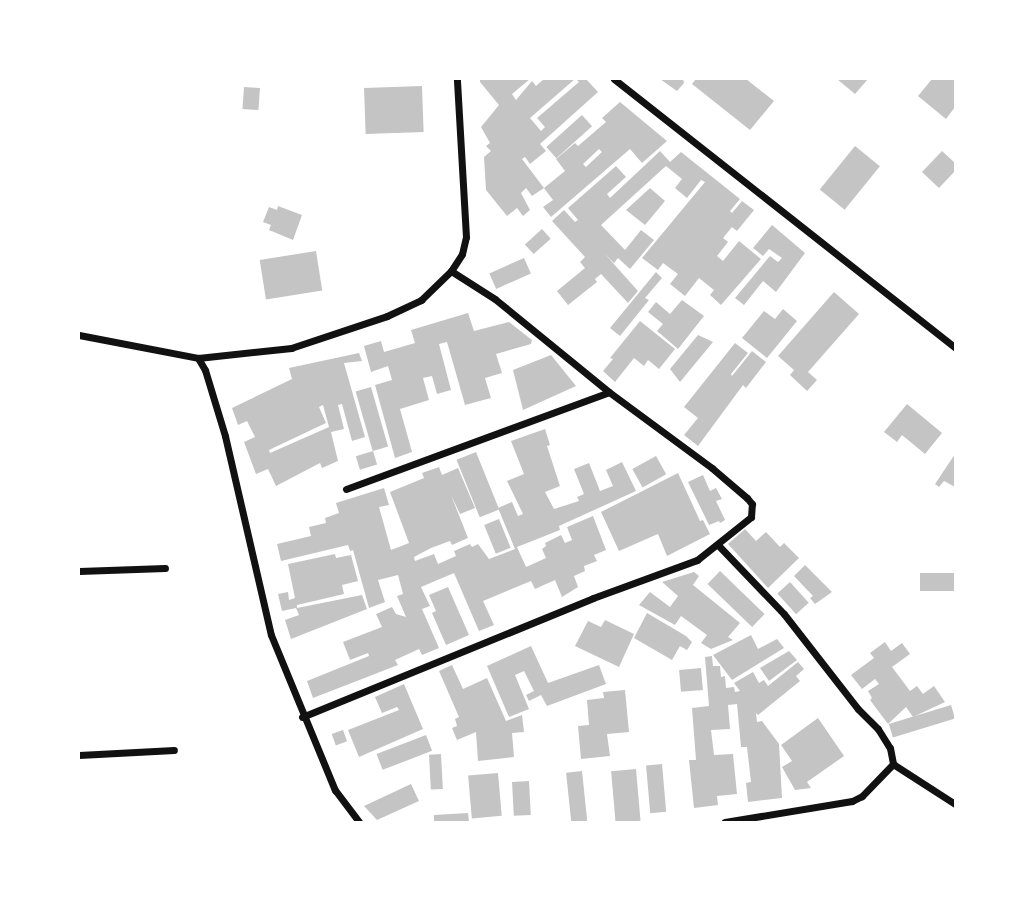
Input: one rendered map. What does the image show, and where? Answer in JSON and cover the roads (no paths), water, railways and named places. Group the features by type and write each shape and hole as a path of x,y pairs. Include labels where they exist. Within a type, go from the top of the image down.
{"street":[{"path":"79,335 198,358 291,348 387,316 421,300 451,271 462,254 466,237 457,79"},
{"path":"614,79 955,347"},
{"path":"302,717 593,598 697,560 751,517 752,504 747,498 609,392 495,299 451,271"},
{"path":"198,358 205,370 225,436 271,635 302,717 335,790 359,822"},
{"path":"346,489 609,392"},
{"path":"718,545 784,614 858,709 878,729 890,748 893,764 955,804"},
{"path":"79,570 165,568"},
{"path":"79,755 174,750"},
{"path":"725,822 852,801 862,796 893,764"}]}
